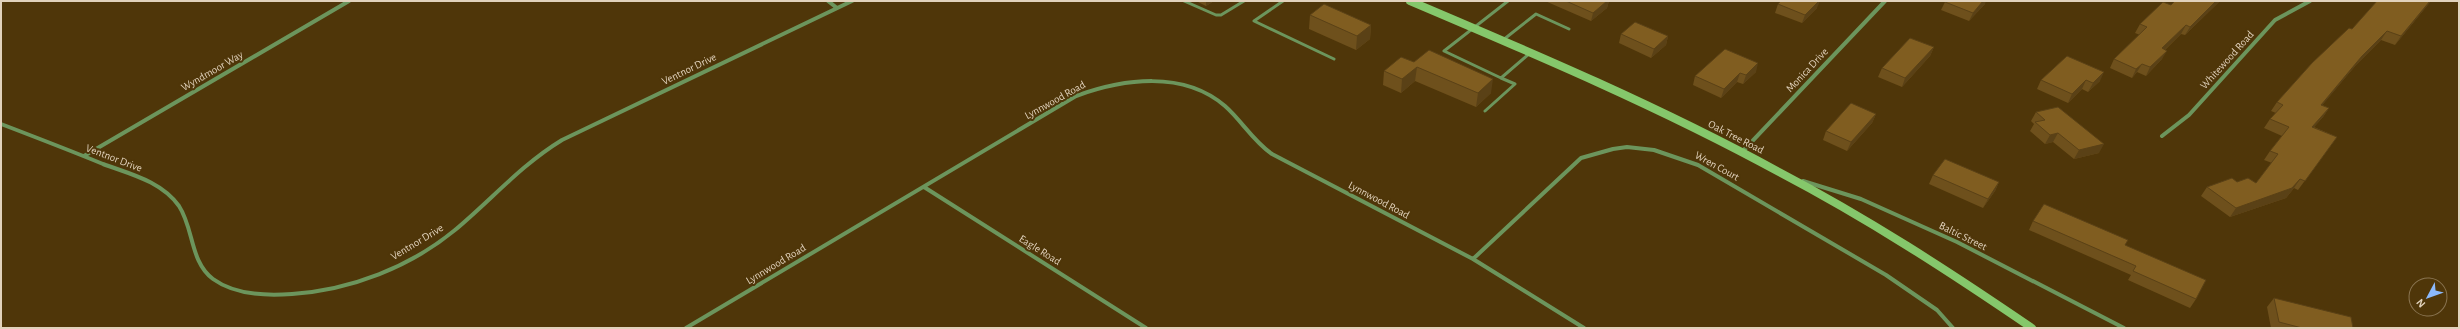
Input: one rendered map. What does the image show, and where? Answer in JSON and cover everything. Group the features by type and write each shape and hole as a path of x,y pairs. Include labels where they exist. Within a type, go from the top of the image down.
{"main road":[{"name":"Oak Tree Road","path":"1410,1 1607,86 1742,152 1934,262 2032,328"}],"street":[{"name":"Wyndmoor Way","path":"84,156 349,1"},
{"path":"828,1 837,8"},
{"name":"Ventnor Drive","path":"1,124 136,175 166,192 186,216 198,262 209,276 227,286 251,293 280,295 312,292 345,285 407,262 441,241 548,148 852,1"},
{"name":"Monica Drive","path":"1742,152 1885,1"},
{"name":"Whitewood Road","path":"2162,136 2189,115 2275,20 2310,1"},
{"name":"Lynnwood Road","path":"686,328 1076,96 1113,84 1133,81 1161,82 1193,89 1210,96 1224,106 1252,139 1272,154 1473,259 1584,328"},
{"name":"Wren Court","path":"1473,259 1581,158 1604,150 1623,146 1644,147 1675,155 1698,165 1886,275 1937,310 1953,328"},
{"name":"Baltic Street","path":"1788,177 1861,199 1957,242 2124,328"},
{"name":"Eagle Road","path":"924,187 1146,328"}],"lane":[{"path":"1184,1 1216,15 1221,15 1244,1"},
{"path":"1283,1 1254,21 1334,59"},
{"path":"1485,110 1515,84 1444,51 1508,1"},
{"path":"1502,41 1536,14 1569,29"},
{"path":"1501,78 1530,53"}],"building":[{"path":"1566,1 1607,1 1593,13"},
{"path":"1781,1 1819,1 1805,15 1778,4"},
{"path":"1983,1 1973,13 1945,2"},
{"path":"2175,1 2216,1 2190,27 2186,25 2162,48 2167,51 2150,67 2142,64 2136,69 2114,59 2147,27 2140,24 2163,2 2171,5"},
{"path":"2377,1 2430,1 2401,36 2387,31 2362,56 2321,105 2329,108 2312,127 2337,137 2305,181 2300,179 2292,188 2236,208 2207,187 2232,178 2237,182 2248,178 2256,183 2278,154 2270,151 2289,127 2270,119 2283,105 2277,102 2312,63 2349,28 2352,29"},
{"path":"1324,4 1371,25 1357,36 1310,15"},
{"path":"1635,22 1668,36 1654,49 1621,34"},
{"path":"1910,38 1934,47 1905,78 1882,68"},
{"path":"1725,49 1758,63 1746,75 1740,73 1724,89 1695,76"},
{"path":"1429,50 1493,79 1478,93 1417,67 1402,79 1384,71 1401,57 1414,62"},
{"path":"2067,56 2104,72 2093,83 2086,80 2072,94 2041,80"},
{"path":"1851,103 1876,114 1851,142 1826,131"},
{"path":"2058,107 2104,144 2079,150 2058,133 2050,135 2035,122 2045,120 2036,112"},
{"path":"1945,159 1999,182 1988,199 1933,175"},
{"path":"2044,204 2128,240 2125,245 2206,280 2196,299 2133,271 2136,266 2033,221"},
{"path":"2274,298 2351,317 2353,328 2302,328 2279,322"}]}
